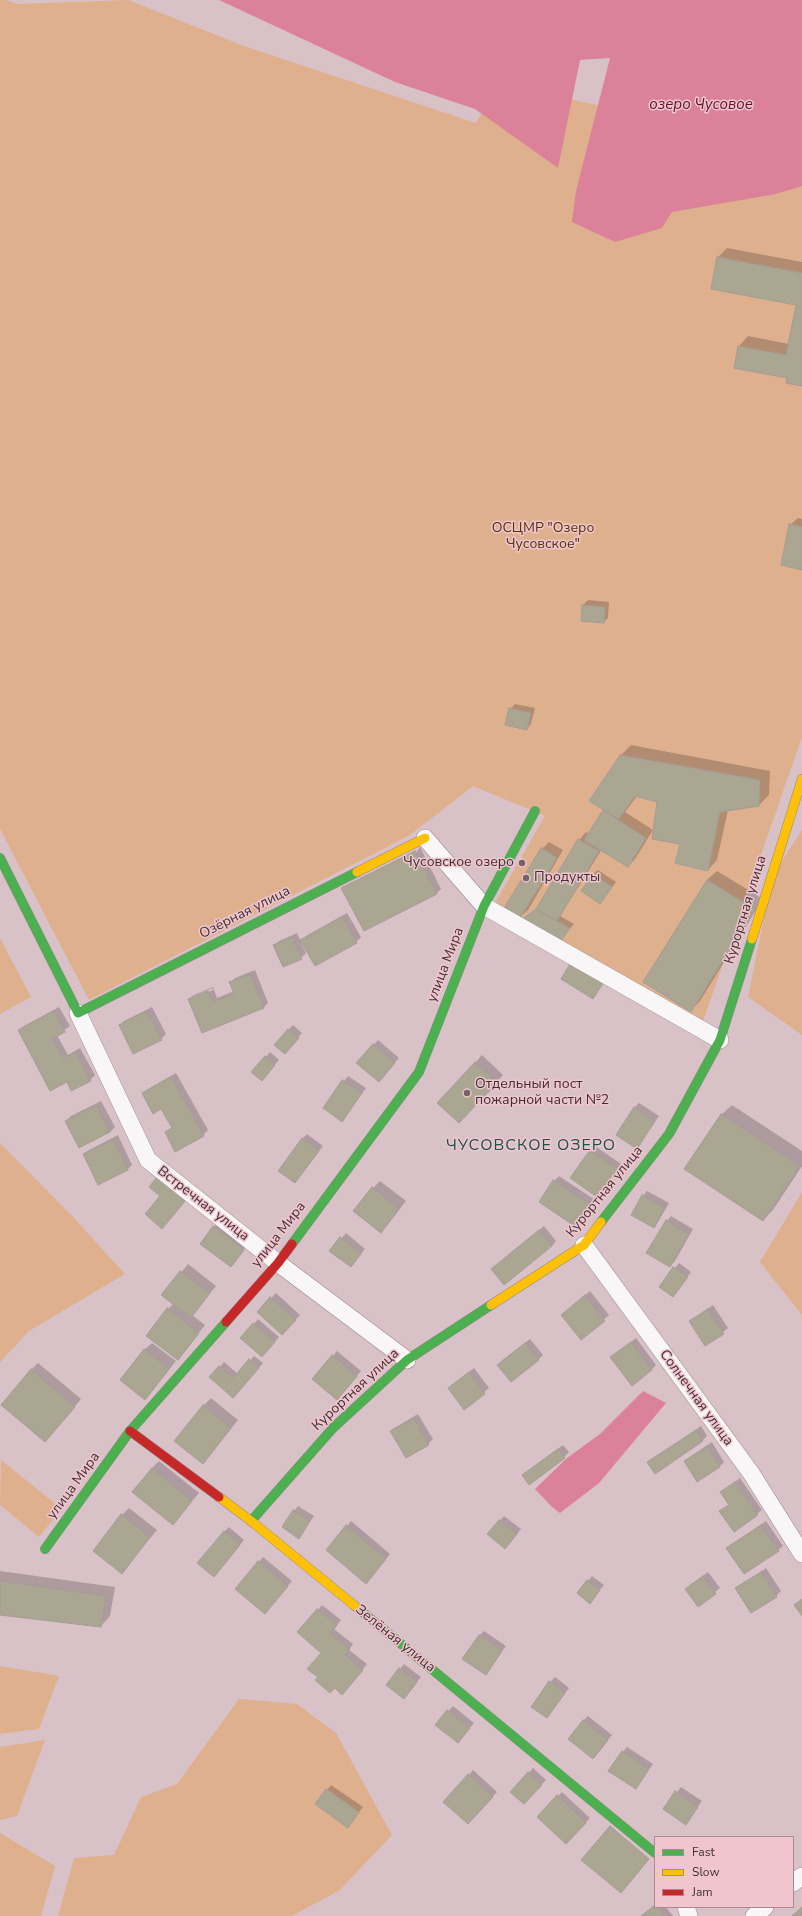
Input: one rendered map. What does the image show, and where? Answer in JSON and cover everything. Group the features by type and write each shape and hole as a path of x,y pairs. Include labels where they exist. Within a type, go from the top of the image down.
{"street":[{"name":"Курортная улица","path":"252,1521 333,1428 407,1360 584,1245 669,1134 720,1040 802,778"},
{"name":"улица Мира","path":"45,1549 130,1432 278,1262 419,1072 484,906 535,811"},
{"path":"425,838 484,906 720,1040"},
{"name":"Озёрная улица","path":"78,1014 425,838"},
{"path":"0,858 78,1014"},
{"name":"Встречная улица","path":"78,1014 148,1160 278,1262 407,1360"},
{"name":"Солнечная улица","path":"584,1245 751,1473 802,1554"},
{"name":"Зелёная улица","path":"130,1432 252,1521 654,1852"},
{"path":"794,1882 802,1876"},
{"path":"754,1916 764,1908"}],"green space":[{"name":"ОСЦМР \"Озеро Чусовское\"","path":"0,0 6,0 17,4 128,0 244,46 476,123 497,84 802,148 802,737 702,1024 495,903 545,816 473,786 410,835 89,1000 0,829"},
{"path":"802,830 802,1035 748,997 763,923 769,881"},
{"path":"0,938 31,997 0,1014"},
{"path":"0,1143 76,1220 125,1274 29,1331 0,1362"},
{"path":"802,1192 802,1315 760,1262"},
{"path":"1,1460 62,1509 39,1537 0,1505"},
{"path":"0,1666 59,1676 39,1729 0,1734"},
{"path":"239,1699 297,1704 336,1733 392,1835 340,1890 292,1916 58,1916 74,1858 114,1855 141,1797 177,1784"},
{"path":"45,1740 17,1816 0,1820 0,1747"},
{"path":"0,1833 55,1866 41,1916 0,1916"}],"water":[{"name":"озеро Чусовое","path":"219,0 802,0 802,186 776,194 672,212 662,228 615,242 572,222 576,191 610,58 580,60 558,168 475,109 395,82"},
{"path":"643,1391 666,1403 599,1483 560,1513 552,1507 535,1489 567,1458 600,1434"}],"building":[{"path":"717,257 802,273 802,386 786,383 787,378 734,368 738,346 786,355 796,305 711,289"},
{"path":"789,524 802,527 802,570 781,565"},
{"path":"582,605 605,607 604,623 581,621"},
{"path":"509,708 531,713 527,730 505,725"},
{"path":"620,755 760,780 759,806 720,812 708,871 675,863 680,844 652,839 657,802 635,796 619,819 589,801"},
{"path":"603,810 646,838 628,867 584,840"},
{"path":"578,839 599,851 557,921 536,909"},
{"path":"541,848 557,858 520,918 504,908"},
{"path":"415,851 437,894 364,931 341,888"},
{"path":"593,874 612,887 600,904 581,891"},
{"path":"707,880 755,909 691,1012 643,982"},
{"path":"536,909 570,928 560,942 521,920"},
{"path":"342,917 357,943 315,966 300,940"},
{"path":"292,937 302,959 283,967 273,945"},
{"path":"571,962 604,982 593,999 561,979"},
{"path":"250,974 264,1008 202,1033 188,999 208,991 213,1002 234,993 229,982"},
{"path":"54,1011 65,1032 52,1039 63,1058 75,1052 91,1081 71,1091 67,1082 50,1091 18,1030"},
{"path":"147,1011 162,1040 133,1054 119,1025"},
{"path":"288,1029 299,1038 285,1054 274,1045"},
{"path":"373,1044 395,1063 379,1082 356,1063"},
{"path":"265,1056 275,1065 262,1081 251,1072"},
{"name":"Отдельный пост пожарной части №2","path":"475,1062 497,1083 459,1123 437,1103"},
{"path":"171,1077 204,1136 175,1152 165,1132 172,1128 161,1109 153,1114 142,1093"},
{"path":"342,1080 362,1093 342,1122 323,1108"},
{"path":"96,1105 110,1132 79,1148 65,1121"},
{"path":"634,1107 655,1121 637,1149 616,1135"},
{"path":"721,1114 800,1166 763,1221 684,1169"},
{"path":"302,1138 319,1151 295,1183 278,1171"},
{"path":"113,1139 128,1170 98,1185 83,1154"},
{"path":"590,1150 617,1169 597,1197 570,1178"},
{"path":"157,1177 186,1200 162,1229 145,1214 160,1196 149,1187"},
{"path":"553,1180 591,1205 576,1227 539,1202"},
{"path":"372,1187 399,1209 381,1233 353,1211"},
{"path":"642,1195 665,1208 654,1228 631,1215"},
{"path":"666,1220 689,1234 670,1267 646,1253"},
{"path":"213,1226 244,1250 231,1267 200,1244"},
{"path":"539,1230 552,1246 504,1285 491,1269"},
{"path":"340,1237 361,1254 351,1267 329,1251"},
{"path":"673,1267 688,1277 673,1297 659,1287"},
{"path":"180,1271 210,1293 191,1318 161,1295"},
{"path":"585,1295 605,1321 581,1340 561,1315"},
{"path":"270,1297 296,1320 282,1335 257,1312"},
{"path":"167,1308 199,1333 178,1360 146,1336"},
{"path":"708,1309 724,1334 705,1346 689,1321"},
{"path":"253,1323 275,1342 262,1357 240,1338"},
{"path":"631,1342 652,1370 632,1386 610,1357"},
{"path":"525,1343 539,1360 511,1382 497,1365"},
{"path":"144,1349 169,1369 145,1400 120,1380"},
{"path":"332,1355 357,1376 337,1400 312,1379"},
{"path":"249,1359 259,1368 233,1398 209,1377 219,1366 233,1378"},
{"path":"31,1369 75,1407 45,1442 1,1405"},
{"path":"469,1372 485,1394 464,1410 448,1388"},
{"path":"203,1405 231,1428 203,1464 174,1441"},
{"path":"414,1418 429,1445 406,1458 390,1431"},
{"path":"696,1430 703,1441 655,1474 647,1462"},
{"path":"707,1446 720,1467 697,1482 684,1461"},
{"path":"558,1449 565,1458 529,1485 522,1475"},
{"path":"152,1468 192,1501 173,1525 132,1492"},
{"path":"735,1482 758,1515 734,1532 719,1511 729,1505 720,1492"},
{"path":"293,1510 310,1521 299,1539 282,1527"},
{"path":"121,1514 150,1537 122,1574 93,1551"},
{"path":"499,1520 517,1534 505,1549 487,1534"},
{"path":"346,1525 386,1559 366,1584 326,1550"},
{"path":"761,1525 779,1551 744,1574 726,1548"},
{"path":"224,1531 240,1545 214,1577 197,1563"},
{"path":"258,1561 288,1586 265,1614 235,1589"},
{"path":"761,1572 777,1597 751,1613 735,1588"},
{"path":"703,1576 716,1594 698,1607 685,1589"},
{"path":"587,1580 600,1590 590,1604 577,1593"},
{"path":"0,1581 106,1596 101,1627 0,1615"},
{"path":"802,1599 802,1616 794,1605"},
{"path":"317,1609 337,1625 330,1634 350,1649 345,1655 363,1670 342,1695 335,1688 330,1693 315,1680 318,1677 307,1669 321,1653 297,1632"},
{"path":"479,1635 502,1651 486,1675 462,1659"},
{"path":"399,1668 417,1682 404,1699 386,1685"},
{"path":"549,1681 565,1693 547,1718 531,1707"},
{"path":"447,1710 470,1728 458,1743 435,1725"},
{"path":"583,1720 608,1740 593,1759 568,1739"},
{"path":"622,1751 649,1769 636,1789 608,1771"},
{"path":"528,1772 542,1785 524,1804 510,1792"},
{"path":"468,1774 493,1797 468,1824 443,1802"},
{"path":"326,1789 359,1812 348,1828 315,1804"},
{"path":"675,1791 698,1807 686,1825 663,1809"},
{"path":"557,1795 586,1823 566,1844 537,1817"},
{"path":"610,1826 649,1859 621,1893 581,1860"},
{"path":"654,1906 654,1908 658,1908 665,1916 641,1916"},
{"path":"802,1907 802,1916 792,1916"}],"traffic: fast":[{"path":"292,1244 419,1072 484,906 535,811"},
{"path":"0,858 78,1013 357,872"},
{"path":"601,1222 669,1134 720,1040 752,939"},
{"path":"251,1521 333,1428 407,1360 491,1305"},
{"path":"45,1549 130,1431 226,1322"},
{"path":"355,1606 654,1852"}],"traffic: slow":[{"path":"752,939 802,779"},
{"path":"357,872 425,838"},
{"path":"491,1305 584,1245 601,1222"},
{"path":"219,1497 251,1521 355,1606"}],"traffic: jam":[{"path":"226,1322 278,1263 292,1244"},
{"path":"130,1431 219,1497"}],"place":[{"name":"Чусовское озеро","path":"522,863"},
{"name":"Продукты","path":"526,878"},
{"name":"Отдельный пост пожарной части №2","path":"467,1093"}],"district":[{"name":"ЧУСОВСКОЕ ОЗЕРО","path":"531,1146"}]}
